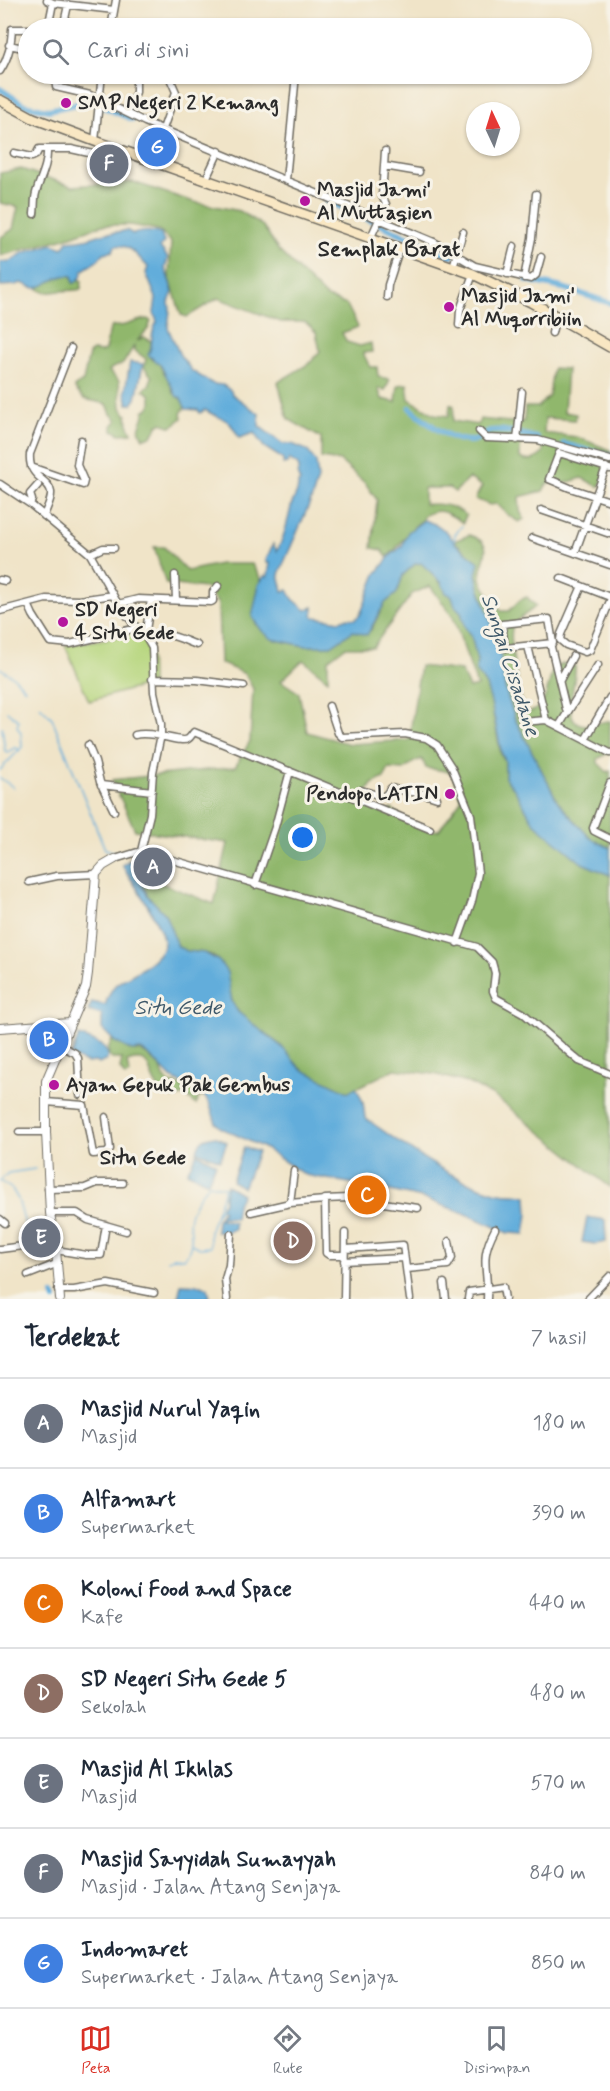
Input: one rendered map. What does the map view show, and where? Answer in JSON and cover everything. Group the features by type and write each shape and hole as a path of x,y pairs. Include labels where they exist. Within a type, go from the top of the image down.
{"main road":[{"path":"0,100 33,118 400,248 432,248 472,274 502,277 556,315 610,347"}],"street":[{"path":"113,18 116,0"},
{"path":"49,18 50,2 68,5 89,3 114,10"},
{"path":"65,18 68,5"},
{"path":"0,71 9,56 12,29 18,29"},
{"path":"9,45 18,47"},
{"path":"56,84 56,87 99,99 218,155 286,180 379,219 432,248 445,247 455,261 502,277 531,279 534,277 541,257"},
{"path":"96,141 101,84"},
{"path":"127,113 136,92 136,84"},
{"path":"163,129 176,92 172,84"},
{"path":"286,180 295,84"},
{"path":"14,153 35,156 38,149 71,149 98,155 105,152 109,146"},
{"path":"34,214 36,193 48,157 47,149"},
{"path":"371,237 386,203 382,197 385,151"},
{"path":"206,178 218,155"},
{"path":"384,166 419,172"},
{"path":"524,278 532,238 536,194"},
{"path":"455,261 463,232"},
{"path":"502,277 514,246"},
{"path":"387,297 388,285 400,248"},
{"path":"459,325 460,310 472,274"},
{"path":"552,333 556,315"},
{"path":"49,486 36,475 31,467 30,454 70,348"},
{"path":"518,436 522,392"},
{"path":"479,431 483,437 518,436 610,460"},
{"path":"31,467 83,485 84,482 76,465 81,440"},
{"path":"575,553 595,496 608,468 561,452 558,454 550,480 595,496 610,501"},
{"path":"44,516 51,497 49,486 53,475"},
{"path":"0,484 30,504 90,554 118,604 146,637 152,648 152,679 161,735 153,772 150,814 141,851"},
{"path":"30,504 32,500 30,494 38,485"},
{"path":"541,510 610,534"},
{"path":"532,538 610,565"},
{"path":"90,554 103,548 114,548"},
{"path":"175,575 176,600"},
{"path":"561,578 582,586 610,599 590,650 585,652 563,644 560,640 582,586"},
{"path":"118,604 131,599 211,602 213,592 218,586"},
{"path":"0,611 46,598 79,600 113,595"},
{"path":"146,637 151,600"},
{"path":"28,604 51,642 70,644 137,628"},
{"path":"549,619 553,643 550,643 505,648 502,624 549,619"},
{"path":"146,637 173,635 197,645"},
{"path":"550,643 567,713"},
{"path":"528,646 546,720"},
{"path":"560,681 573,656"},
{"path":"559,726 598,665"},
{"path":"510,674 523,722 546,720 610,753"},
{"path":"152,679 197,680 244,686"},
{"path":"585,740 610,698"},
{"path":"329,706 338,733 342,736 405,734 426,738 436,745 452,768 471,815 478,873 472,901 457,943"},
{"path":"135,735 148,732 180,741 189,739 195,732 430,829"},
{"path":"88,745 101,785 114,811"},
{"path":"255,885 275,827 290,771"},
{"path":"610,783 593,828 594,831 610,839"},
{"path":"101,785 152,791"},
{"path":"352,797 362,790 384,797 391,788 421,792 437,798"},
{"path":"60,1299 48,1189 45,1132 46,1081 87,979 96,874 103,866 115,859 141,851 477,947 492,962 495,973 493,991 496,998 524,1013 579,1061 610,1074"},
{"path":"29,882 57,876 96,874"},
{"path":"0,1028 70,1023"},
{"path":"61,1046 75,1053 78,1058 80,1095"},
{"path":"46,1102 84,1105 93,1154 107,1153 110,1149 106,1117"},
{"path":"19,1132 45,1132"},
{"path":"290,1203 294,1171"},
{"path":"48,1189 85,1188 97,1183 123,1183"},
{"path":"251,1212 290,1203 349,1198 418,1208"},
{"path":"325,1200 326,1253 329,1256 345,1255 403,1245 410,1299"},
{"path":"50,1213 76,1213 88,1220 126,1231"},
{"path":"0,1249 31,1245 55,1246 86,1255 101,1255 106,1225"},
{"path":"487,1299 484,1261 486,1245 495,1229"},
{"path":"344,1299 345,1233"},
{"path":"227,1299 225,1279 229,1265 231,1234"},
{"path":"407,1269 448,1265 452,1258 449,1241"},
{"path":"345,1255 404,1258"},
{"path":"28,1275 56,1264"},
{"path":"588,1299 610,1276"},
{"path":"444,1283 446,1299"},
{"path":"58,1290 74,1290 108,1284 153,1293"},
{"path":"468,1299 469,1292 503,1287 505,1299"}],"green space":[{"path":"21,169 72,186 133,182 194,202 240,211 263,226 278,250 326,297 347,305 358,327 342,333 347,342 360,346 371,343 372,352 363,353 370,367 377,367 378,377 390,379 385,390 378,388 382,399 396,402 398,385 407,384 409,399 434,414 449,416 450,404 454,406 453,421 478,425 480,419 520,423 524,421 525,407 538,407 549,396 553,368 567,369 564,412 576,414 575,420 545,418 544,433 577,437 610,450 610,466 599,487 582,478 562,484 558,480 546,485 543,491 519,497 520,511 524,519 519,522 497,504 490,505 475,499 482,486 469,478 455,492 449,488 424,488 424,504 456,509 466,515 463,523 444,512 429,513 423,516 423,520 412,528 387,557 382,550 372,548 377,500 366,484 340,461 321,458 321,438 288,419 278,382 310,363 320,351 316,332 305,322 281,322 218,298 187,317 181,315 169,276 171,242 158,230 131,225 102,225 0,256 0,238 13,229 18,207 0,203 0,173","holes":["535,442 543,448 543,453 535,459 520,458 520,445"]},
{"path":"67,274 82,281 81,289 47,292 38,289 38,286 48,280"},
{"path":"147,319 151,321 148,329 137,341 144,337 151,341 150,356 153,360 157,360 168,376 173,392 186,404 181,414 182,418 172,427 161,423 157,425 153,434 143,438 140,427 144,411 149,408 151,402 150,394 143,390 149,385 152,377 144,367 146,359 134,350 134,346 123,364 109,371 119,381 121,408 127,415 132,433 120,434 113,430 112,426 117,420 111,414 107,404 84,399 75,386 83,381 89,354 93,351 105,350 110,329 113,326 122,326"},
{"path":"469,535 484,543 486,554 481,571 482,582 501,611 509,611 520,600 527,597 536,606 514,624 512,630 514,664 523,707 530,712 541,704 554,667 563,664 575,666 571,701 573,718 578,723 586,725 610,721 610,754 598,759 598,763 607,772 610,771 610,848 590,838 558,802 515,719 505,688 498,641 479,588 476,574 478,562 454,541"},
{"path":"154,547 164,547 187,571 220,564 252,564 262,581 258,585 256,624 272,639 305,646 331,646 353,631 366,633 371,630 385,603 397,593 403,575 415,564 421,563 428,569 452,596 472,638 477,660 476,670 486,685 491,702 501,755 505,760 505,778 582,863 610,875 610,1187 492,1095 468,1083 434,1074 395,1069 348,1092 313,1076 299,1067 280,1045 241,1015 230,996 226,974 219,961 209,954 186,951 178,947 165,914 148,896 138,874 214,904 228,843 135,830 112,780 235,767 250,741 253,689 245,674 220,663 218,604 206,588 166,584","holes":["430,586 453,617 477,686 469,688 461,671 420,666 409,740 350,744 307,732 299,693 281,681 303,660 328,680 328,660 345,647 373,647 412,594","422,759 426,768 452,772 461,800 439,830 420,828 392,809 382,812 375,810 363,798 372,784 384,778 389,769 404,770"]},
{"path":"138,634 150,648 151,684 89,701 65,645"},
{"path":"112,1040 133,1051 146,1054 161,1068 169,1083 183,1086 184,1090 187,1088 196,1090 203,1096 200,1098 196,1096 198,1101 196,1105 186,1095 172,1098 155,1085 149,1067 142,1060 127,1062 129,1074 125,1077 120,1069 122,1059 112,1059 109,1056 108,1049"}],"water":[{"path":"126,230 133,234 155,232 161,234 164,242 160,247 168,258 165,268 173,292 169,302 168,328 180,355 192,371 213,384 223,385 259,414 259,426 283,444 292,444 307,450 316,462 318,479 312,498 279,574 283,591 288,590 293,599 306,610 313,607 315,617 340,621 348,618 355,619 360,615 376,574 390,556 402,546 408,532 424,520 448,533 456,544 479,562 476,574 479,588 498,641 505,688 515,719 558,802 590,838 610,848 610,875 582,863 534,823 505,778 505,760 486,685 476,670 477,660 472,638 452,596 446,593 441,582 421,563 415,564 403,575 397,593 385,603 367,635 353,631 331,646 305,646 272,639 262,631 252,617 258,585 265,575 267,577 268,575 270,563 266,560 273,544 277,551 284,535 300,482 297,474 298,465 289,459 283,464 283,459 264,447 254,433 239,438 225,420 205,410 200,413 198,410 186,409 160,364 148,355 157,322 154,313 156,298 146,273 148,267 137,256 125,246 115,246 113,251 104,253 97,261 83,270 81,277 75,283 73,283 72,276 67,276 56,278 35,288 21,283 0,286 0,262 11,261 23,253 52,244 63,248 68,241"},
{"path":"130,362 143,364 136,399 132,404 128,404 125,392"},
{"name":"Situ Gede","path":"130,860 148,896 165,914 178,947 187,951 205,953 219,961 227,972 232,1002 238,1012 282,1047 301,1069 348,1092 356,1087 363,1102 365,1118 427,1160 477,1186 499,1193 527,1196 528,1214 525,1234 508,1233 464,1213 422,1198 305,1175 264,1148 221,1128 216,1123 209,1103 201,1091 171,1078 148,1054 141,1050 132,1051 115,1042 102,1029 102,1015 88,1011 92,1002 105,1005 110,992 116,985 154,959 163,948 164,941 149,907 122,865"},
{"path":"79,1036 103,1047 106,1050 107,1060 99,1064 86,1063 71,1056"},
{"path":"215,1136 227,1142 220,1160 197,1151 203,1140"},
{"path":"244,1147 258,1152 243,1188 232,1181"},
{"path":"197,1153 216,1163 208,1182 187,1172"},
{"path":"227,1185 242,1194 237,1204 235,1218 220,1219 234,1222 234,1229 227,1232 216,1231 217,1220 223,1211 221,1206"},
{"path":"587,1217 605,1220 606,1242 596,1244 582,1242"},
{"path":"181,1284 202,1285 208,1288 210,1299 178,1298"}],"waterway":[{"path":"0,89 24,105 48,110 90,101 132,119"},
{"path":"327,201 452,256"},
{"path":"527,280 563,288 610,303"},
{"path":"410,408 440,431 458,439 475,440 489,432 497,431 537,438"},
{"path":"564,444 610,457"},
{"path":"454,541 455,534 462,526"},
{"path":"0,668 15,678 25,689"},
{"path":"40,706 52,718 105,849 121,854"},
{"path":"0,770 22,747 21,733 17,726 19,721 7,711"},
{"path":"2,727 5,751 8,752 16,747 19,751"},
{"path":"0,778 13,787"},
{"path":"1,1180 8,1173 35,1169"},
{"path":"0,1181 12,1189 18,1199 30,1242"},
{"path":"191,1230 189,1224 191,1212 209,1184 225,1187 215,1216"},
{"path":"191,1244 200,1248 210,1247 211,1228 221,1207"},
{"path":"168,1260 174,1257 184,1258 191,1246 191,1232"},
{"path":"31,1247 33,1252"},
{"path":"53,1295 55,1299"}],"place":[{"name":"SMP Negeri 2 Kemang","path":"66,103"},
{"name":"Indomaret","path":"157,147"},
{"name":"Masjid Sayyidah Sumayyah","path":"109,164"},
{"name":"Masjid Jami' Al Muttaqien","path":"305,201"},
{"name":"Masjid Jami' Al Muqorribiin","path":"449,307"},
{"name":"SD Negeri 4 Situ Gede","path":"63,622"},
{"name":"Pendopo LATIN","path":"450,794"},
{"name":"Masjid Nurul Yaqin","path":"153,867"},
{"name":"Alfamart","path":"49,1040"},
{"name":"Ayam Gepuk Pak Gembus","path":"54,1085"},
{"name":"Koloni Food and Space","path":"367,1195"},
{"name":"Masjid Al Ikhlas","path":"41,1238"},
{"name":"SD Negeri Situ Gede 5","path":"293,1241"}],"district":[{"name":"Semplak Barat","path":"389,250"},
{"name":"Situ Gede","path":"143,1158"}],"water label":[{"name":"Sungai Cisadane","path":"510,665"}]}
